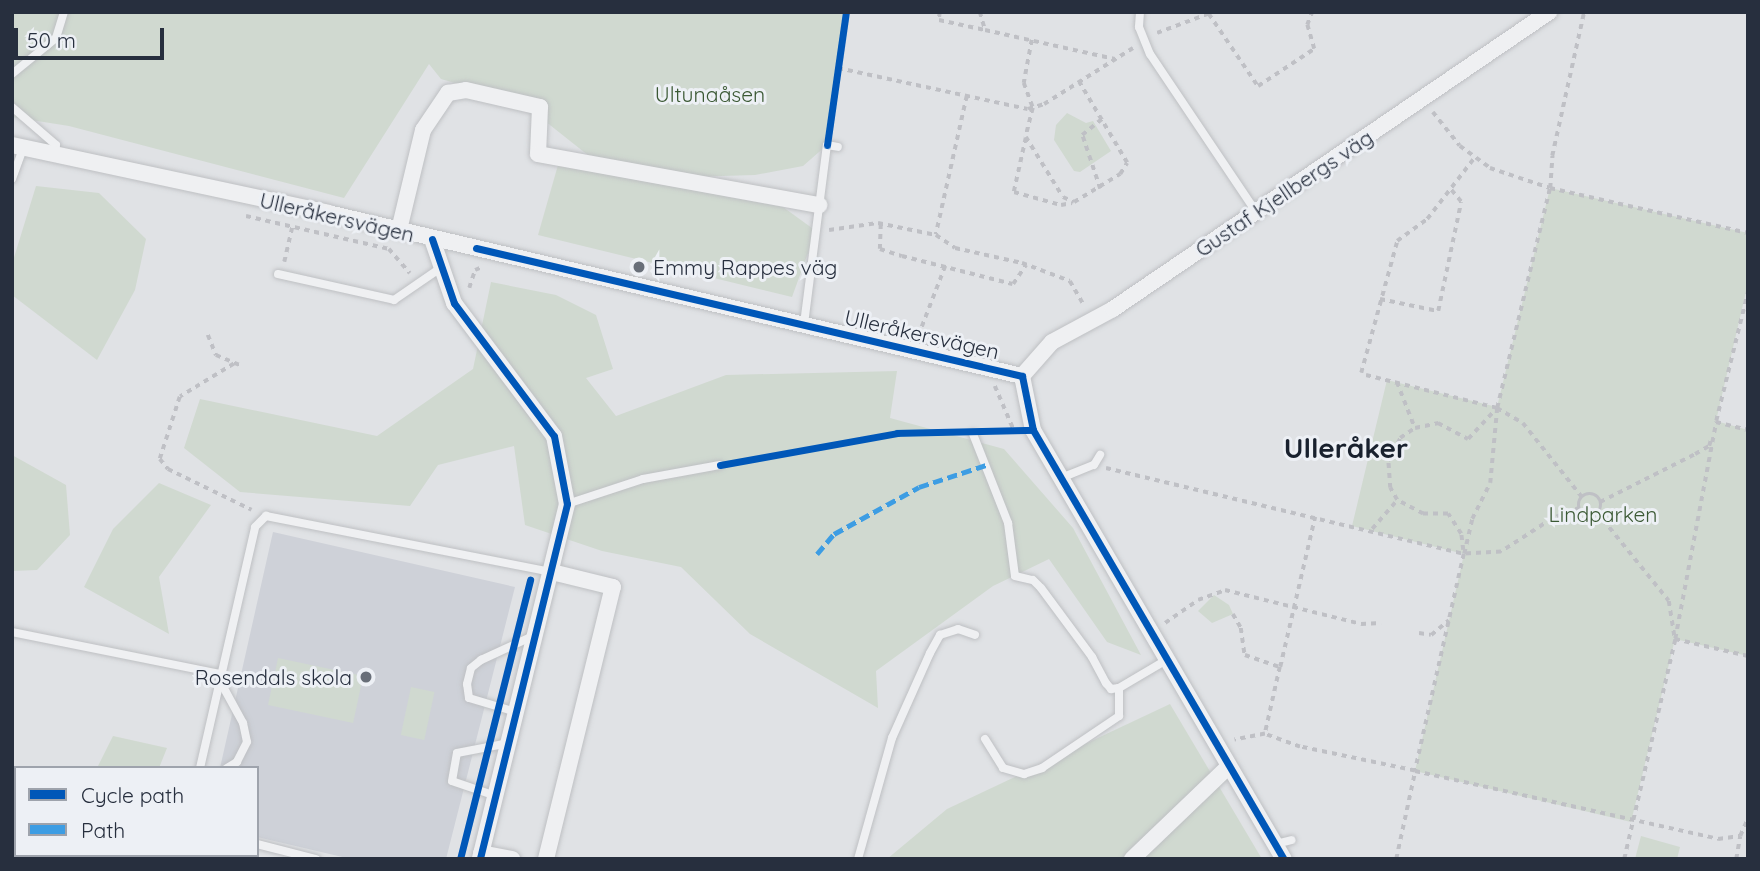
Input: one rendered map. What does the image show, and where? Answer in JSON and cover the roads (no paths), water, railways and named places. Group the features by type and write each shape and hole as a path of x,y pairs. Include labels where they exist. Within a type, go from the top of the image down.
{"street":[{"name":"Gustaf Kjellbergs väg","path":"1022,376 1052,342 1256,212 1549,12"},
{"path":"399,230 423,131 448,93 466,90 540,107 538,154 819,205"},
{"name":"Ulleråkersvägen","path":"18,146 399,230 1022,376 1033,430 1229,766 1284,848"},
{"path":"432,239 454,303 554,436 568,504 481,856 512,859"},
{"path":"546,859 612,586 552,572"},
{"path":"1132,859 1229,766"}],"lane":[{"path":"12,74 56,38 64,12"},
{"path":"1140,12 1145,40 1177,98 1256,212"},
{"path":"12,107 56,145 54,155"},
{"path":"804,324 827,145 838,147"},
{"path":"12,179 18,146"},
{"path":"279,274 394,300 442,267"},
{"path":"973,434 1008,523 1015,576 1032,580 1041,589 1092,657 1111,689 1119,688 1168,659"},
{"path":"1061,478 1094,465 1100,455"},
{"path":"568,504 643,479 719,465"},
{"path":"200,766 256,527 266,516 552,572"},
{"path":"858,859 892,738 930,653 940,635 958,629 975,635"},
{"path":"12,632 220,678"},
{"path":"516,712 469,698 467,684 471,668 481,660 536,635"},
{"path":"220,678 243,723 247,742 237,762 230,766"},
{"path":"985,739 1003,768 1024,774 1042,768 1119,716 1119,688"},
{"path":"496,796 452,781 457,753 509,744"},
{"path":"259,845 316,859"}],"place":[{"name":"Emmy Rappes väg","path":"639,267"},
{"name":"Rosendals skola","path":"366,677"}],"district":[{"name":"Ulleråker","path":"1346,448"}],"park label":[{"name":"Ultunaåsen","path":"710,94"},
{"name":"Lindparken","path":"1603,514"}]}
